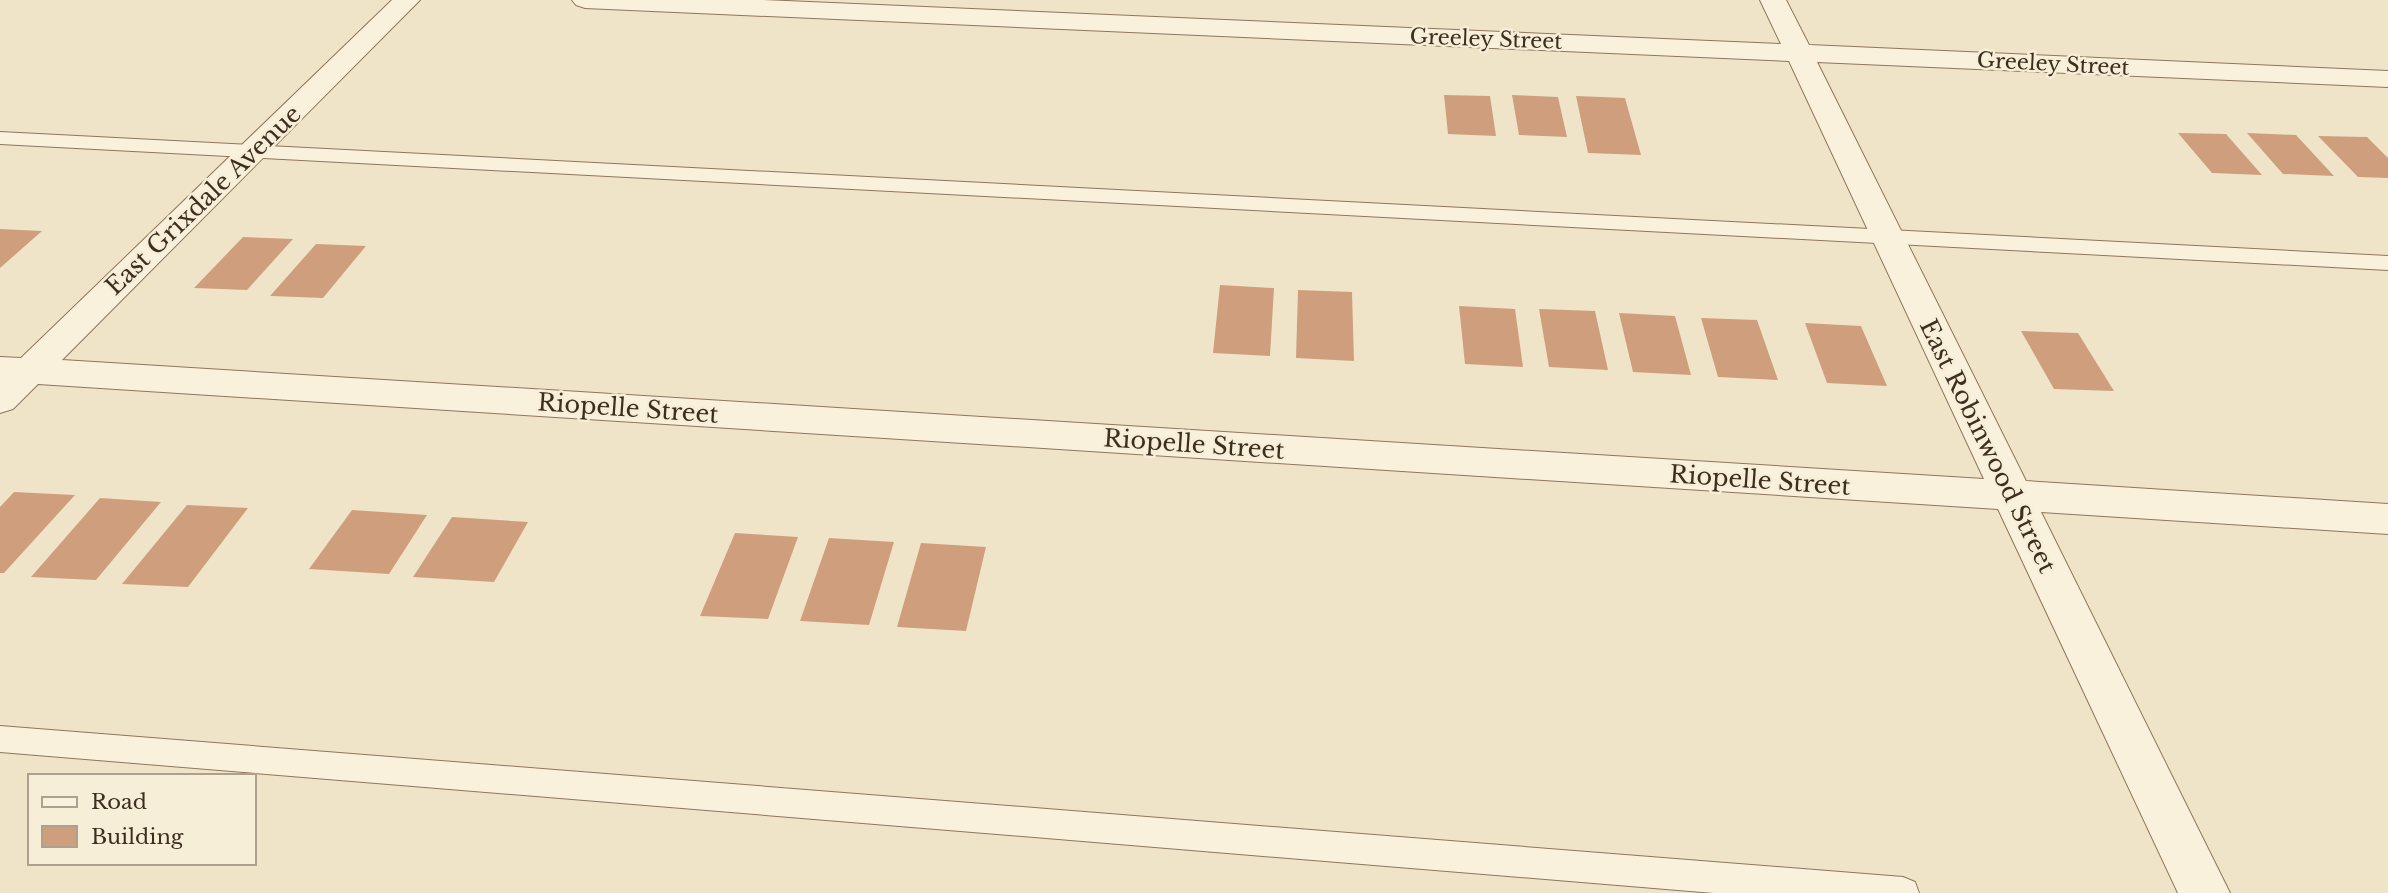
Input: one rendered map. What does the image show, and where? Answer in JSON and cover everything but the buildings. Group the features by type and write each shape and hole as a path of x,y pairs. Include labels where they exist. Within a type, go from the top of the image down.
{"street":[{"name":"East Grixdale Avenue","path":"0,400 15,370 253,151 407,0"},
{"name":"Greeley Street","path":"585,0 2388,79"},
{"name":"East Robinwood Street","path":"1773,0 2204,893"},
{"name":"Riopelle Street","path":"15,370 2388,519"}],"lane":[{"path":"0,138 2388,263"},
{"path":"0,739 1903,893"}]}
